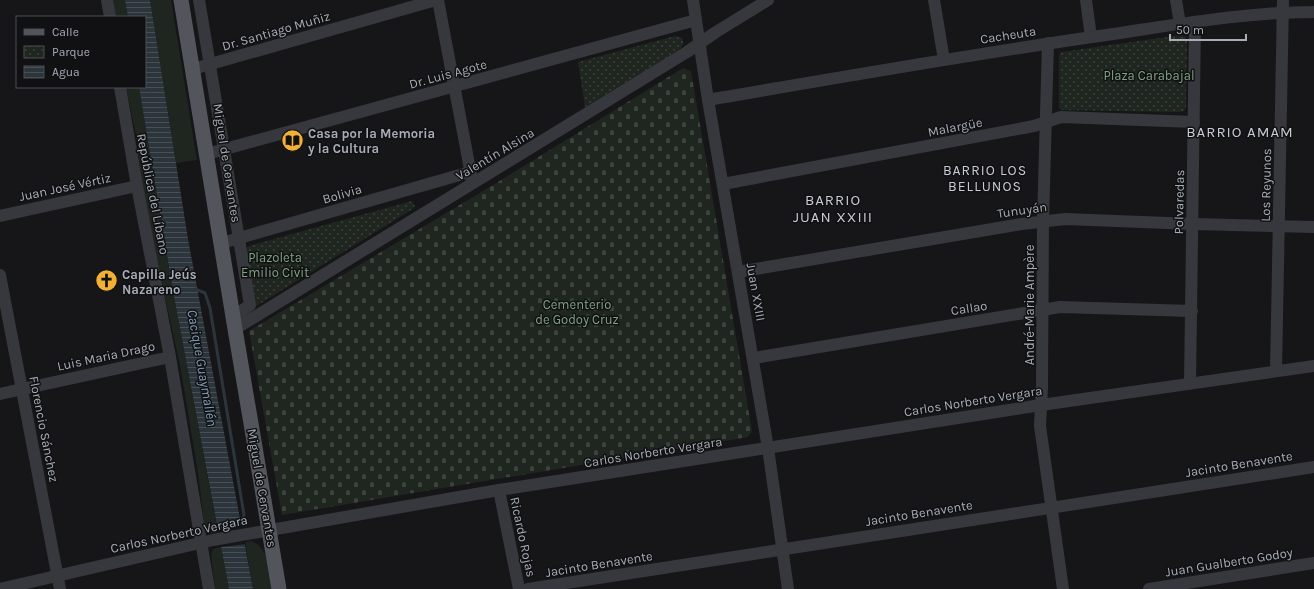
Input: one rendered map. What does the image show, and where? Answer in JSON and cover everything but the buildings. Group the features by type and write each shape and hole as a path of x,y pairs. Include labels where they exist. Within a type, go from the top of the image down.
{"main road":[{"name":"Miguel de Cervantes","path":"181,0 279,589"}],"street":[{"path":"107,0 110,16"},
{"name":"Miguel de Cervantes","path":"199,0 250,305 234,323"},
{"path":"437,0 472,178"},
{"name":"Dr. Santiago Muñiz","path":"193,69 437,0"},
{"name":"Juan XXIII","path":"693,0 708,100 754,358 788,589"},
{"name":"Valentín Alsina","path":"234,323 472,178 687,52 768,0"},
{"path":"934,0 944,60"},
{"path":"1086,0 1091,37"},
{"path":"1176,0 1180,24"},
{"name":"Cacheuta","path":"708,100 1048,43 1246,15 1283,6 1314,12"},
{"name":"Los Reyunos","path":"1276,371 1283,6"},
{"name":"Dr. Luis Agote","path":"207,154 696,20"},
{"name":"Polvaredas","path":"1190,383 1195,22"},
{"name":"André-Marie Ampère","path":"1048,43 1040,426 1063,589"},
{"name":"República del Líbano","path":"120,88 137,186 170,357 209,589"},
{"name":"Malargüe","path":"723,184 1034,126 1061,118 1194,122"},
{"name":"Bolivia","path":"222,243 472,178"},
{"name":"Juan José Vértiz","path":"0,216 137,186"},
{"name":"Tunuyán","path":"738,272 1044,221 1065,219 1193,224 1314,226"},
{"name":"Florencio Sánchez","path":"0,275 60,589"},
{"name":"Callao","path":"754,358 1060,306 1192,311"},
{"name":"Luis Maria Drago","path":"0,394 170,357"},
{"name":"Carlos Norberto Vergara","path":"0,589 202,542 499,490 1041,405 1314,366"},
{"name":"Jacinto Benavente","path":"528,589 783,548 1314,467"},
{"name":"Ricardo Rojas","path":"499,490 519,589"},
{"name":"Juan Gualberto Godoy","path":"1148,589 1314,563"}],"green space":[{"path":"112,0 125,0 128,16 115,16"},
{"path":"150,0 171,0 197,160 176,163"},
{"name":"Plaza Carabajal","path":"1181,35 1185,36 1187,40 1186,107 1184,111 1062,110 1059,108 1059,55 1061,52"},
{"path":"675,36 682,38 683,42 682,47 677,52 585,107 578,62"},
{"name":"Cementerio de Godoy Cruz","path":"683,68 691,71 752,431 748,437 282,515 249,331 493,185"},
{"path":"126,88 139,88 173,291 218,533 211,533 205,527 204,523 198,473 180,365 142,185 136,135"},
{"name":"Plazoleta Emilio Civit","path":"412,201 415,206 411,210 256,306 246,248"},
{"path":"251,541 262,549 268,561 272,589 253,589 245,542"},
{"path":"221,547 229,589 215,589 211,554 213,549"}],"water":[{"name":"Cacique Guaymallén","path":"125,0 150,0 188,239 253,589 229,589 173,291 139,88 146,88 146,16 128,16"}],"pier":[{"path":"242,525 246,544 221,547 217,530"}],"waterway":[{"path":"195,289 205,293 210,308 244,515 239,523"}],"place":[{"name":"Casa por la Memoria y la Cultura","path":"293,140"},
{"name":"Capilla Jeús Nazareno","path":"107,281"}],"district":[{"name":"BARRIO AMAM","path":"1240,132"},
{"name":"BARRIO LOS BELLUNOS","path":"985,178"},
{"name":"BARRIO JUAN XXIII","path":"833,208"}]}
